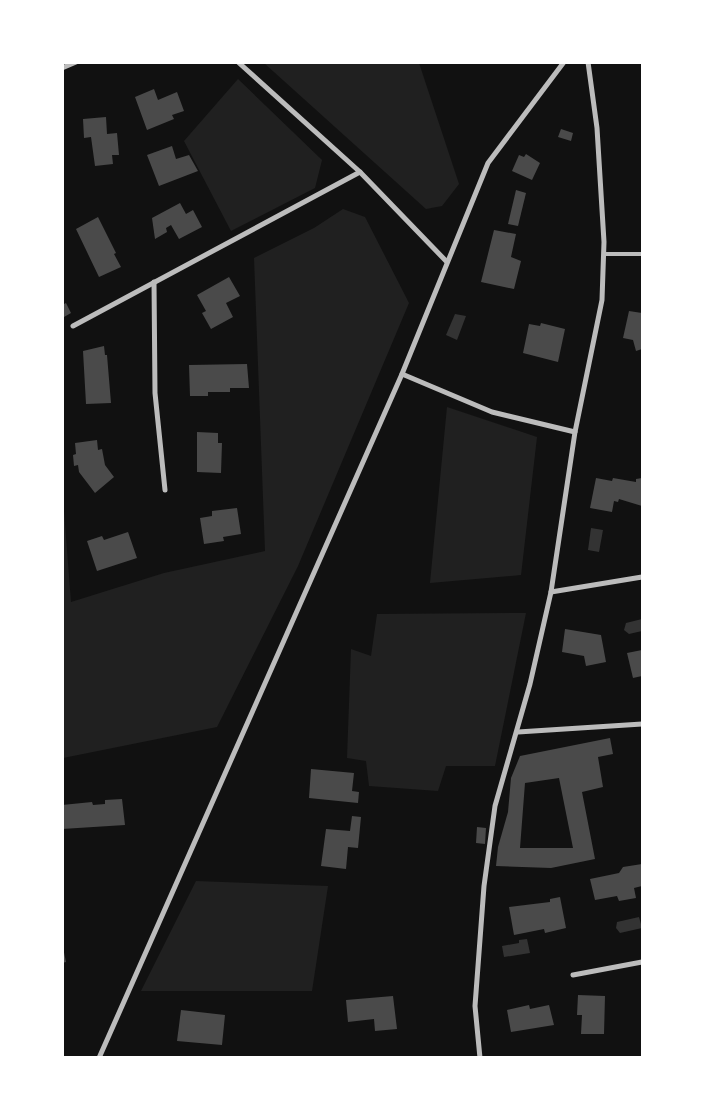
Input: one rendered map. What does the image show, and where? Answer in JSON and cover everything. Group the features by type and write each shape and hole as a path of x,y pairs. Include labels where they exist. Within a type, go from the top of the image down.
{"street":[{"path":"62,68 76,62"},
{"path":"238,62 360,172 446,261"},
{"path":"480,1058 475,1006 484,886 495,806 518,732 551,592 575,432 602,300 604,254 597,128 588,62"},
{"path":"99,1058 402,374 446,261 488,163 563,63"},
{"path":"73,326 360,172"},
{"path":"154,282 155,393 165,490"},
{"path":"402,374 492,412 575,432"},
{"path":"551,592 642,577"},
{"path":"518,732 642,724"},
{"path":"573,975 642,962"}],"lane":[{"path":"604,254 642,254"}],"shaded area":[{"path":"264,63 419,63 459,184 442,206 426,209"},
{"path":"238,79 322,160 315,188 231,231 184,141"},
{"path":"343,209 365,217 409,303 298,566 217,727 63,758 63,498 71,602 164,573 265,551 254,258 314,228"},
{"path":"455,314 466,316 457,340 446,335"},
{"path":"447,407 537,437 521,575 430,583"},
{"path":"591,528 603,530 599,552 588,550"},
{"path":"526,613 495,766 446,766 438,791 369,786 366,761 347,758 351,649 371,656 377,614"},
{"path":"642,619 642,631 629,634 624,630 626,623"},
{"path":"196,881 328,886 312,991 141,991"},
{"path":"639,917 642,928 620,933 616,928 617,922"},
{"path":"527,939 530,953 504,957 502,946 519,943 519,940"}],"building":[{"path":"154,89 158,100 177,92 184,111 172,115 174,119 147,130 135,97"},
{"path":"106,117 107,134 117,133 119,155 112,155 113,164 95,166 91,137 84,138 83,119"},
{"path":"561,129 573,133 571,141 558,137"},
{"path":"172,146 176,159 189,155 198,171 159,186 147,155"},
{"path":"526,154 540,163 532,180 512,171 519,155 524,157"},
{"path":"516,190 526,193 518,226 508,224"},
{"path":"180,203 186,214 193,210 202,227 179,239 171,225 166,228 167,232 155,239 152,218"},
{"path":"98,217 121,267 99,277 76,229"},
{"path":"494,230 516,234 511,257 521,261 514,289 481,282"},
{"path":"229,277 240,296 226,303 233,317 211,329 202,313 206,311 197,295"},
{"path":"66,303 71,313 64,317 62,305"},
{"path":"629,311 642,313 642,349 636,351 633,340 623,338"},
{"path":"541,323 565,329 558,362 523,353 529,324 540,326"},
{"path":"104,346 105,355 107,355 111,403 86,404 83,351"},
{"path":"247,364 249,388 230,388 230,392 208,392 208,396 190,396 189,365"},
{"path":"197,432 218,433 218,443 222,443 221,473 197,472"},
{"path":"97,440 98,450 102,449 105,465 114,477 95,493 79,472 78,465 74,466 73,455 76,454 75,443"},
{"path":"596,478 612,481 613,478 636,482 636,479 642,478 642,506 619,499 618,502 614,501 612,512 590,508"},
{"path":"237,508 241,534 223,537 224,541 204,544 200,518 212,516 212,511"},
{"path":"128,532 137,558 97,571 87,541 102,536 104,540"},
{"path":"565,629 601,635 606,662 586,666 584,656 562,652"},
{"path":"642,650 642,676 633,678 627,653"},
{"path":"610,738 613,754 598,757 603,787 582,792 595,859 551,868 496,866 498,847 508,812 511,778 520,756","holes":["559,778 573,848 520,848 525,783"]},
{"path":"311,769 354,773 352,791 359,792 358,803 309,798"},
{"path":"122,799 125,825 62,829 62,805 92,802 93,805 105,804 105,800"},
{"path":"352,816 361,817 358,848 348,847 346,869 321,866 326,829 350,831"},
{"path":"477,827 486,828 485,844 476,843"},
{"path":"642,864 642,886 634,888 636,898 619,901 617,896 595,900 590,879 619,873 623,867"},
{"path":"560,897 566,928 545,933 544,929 514,935 509,907 550,902 550,899"},
{"path":"62,943 66,962 62,963"},
{"path":"578,995 605,996 604,1034 581,1034 582,1015 577,1015"},
{"path":"393,996 397,1029 375,1031 374,1019 348,1022 346,1000"},
{"path":"529,1005 530,1009 549,1005 554,1025 511,1032 507,1010"},
{"path":"181,1010 225,1015 222,1045 177,1041"}]}
